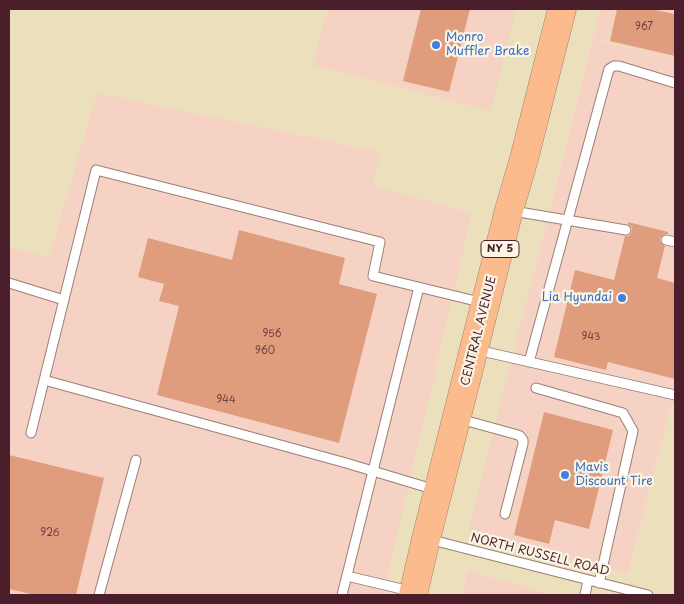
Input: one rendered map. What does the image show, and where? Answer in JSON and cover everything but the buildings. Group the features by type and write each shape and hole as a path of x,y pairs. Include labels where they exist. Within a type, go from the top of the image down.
{"main road":[{"name":"CENTRAL AVENUE","path":"413,594 509,210 562,9"}],"lane":[{"path":"529,362 609,69 619,66 675,83"},
{"path":"31,433 96,170 380,242 373,276 486,304"},
{"path":"509,210 626,230"},
{"path":"9,282 64,300"},
{"path":"342,595 419,287"},
{"path":"475,349 675,396"},
{"path":"44,380 438,490"},
{"path":"536,388 623,413 633,430 598,583"},
{"path":"457,418 518,434 523,440 524,443 505,514"},
{"path":"100,595 136,460"},
{"name":"NORTH RUSSELL ROAD","path":"426,538 588,580 598,583 610,591 648,595"},
{"path":"347,576 413,594"},
{"path":"585,595 588,580"}],"shaded area":[{"path":"328,9 516,9 491,111 312,65"},
{"path":"600,9 675,9 675,59 593,38"},
{"path":"593,40 675,60 675,404 671,404 628,574 469,529"},
{"path":"97,93 380,152 372,186 472,213 383,595 9,595 9,246 49,258"},
{"path":"468,571 554,595 462,595"}],"place":[{"name":"Monro Muffler Brake","path":"436,45"},
{"name":"Lia Hyundai","path":"622,298"},
{"name":"Mavis Discount Tire","path":"565,475"}]}
